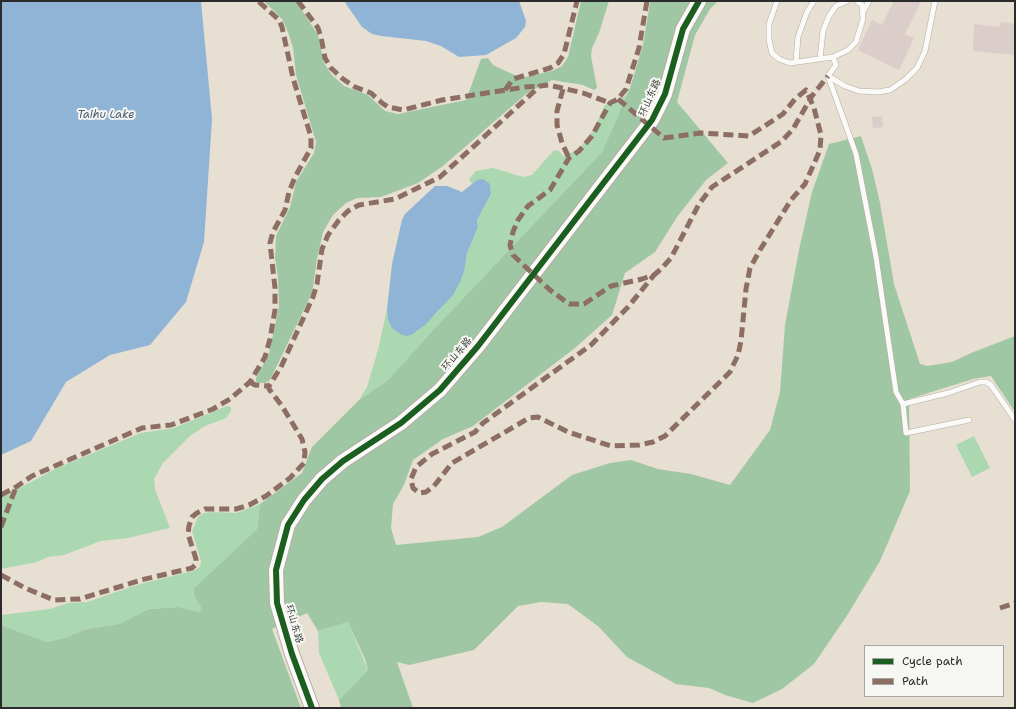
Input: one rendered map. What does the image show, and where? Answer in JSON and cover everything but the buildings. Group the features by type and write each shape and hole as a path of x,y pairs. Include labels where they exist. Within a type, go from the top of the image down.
{"street":[{"name":"环山东路","path":"312,708 292,654 277,603 276,570 288,525 304,500 322,479 343,461 402,423 440,390 478,346 652,120 664,94 683,30 699,1"}],"lane":[{"path":"778,1 769,24 769,40 772,53 779,59 790,63 833,57 848,50 856,42 863,19 862,5 857,1"},
{"path":"796,62 798,37 807,12 814,1"},
{"path":"820,59 823,31 829,16 836,6 847,1"},
{"path":"863,13 869,1"},
{"path":"828,76 845,86 859,91 878,92 890,90 906,79 917,68 925,51 935,1"},
{"path":"828,76 836,65 833,57"},
{"path":"828,76 856,154 876,257 896,392 903,404 906,433 969,420"},
{"path":"903,404 948,393 980,382 986,382 991,385 1015,420"}],"green space":[{"path":"264,1 296,1 318,35 324,63 332,75 344,86 368,95 385,111 398,114 466,100 481,59 488,58 493,65 521,78 552,71 562,66 568,57 581,1 609,1 599,33 592,48 591,56 597,88 594,90 583,85 552,80 526,94 443,166 418,183 381,197 357,198 346,203 333,215 323,232 312,293 270,380 265,383 259,383 256,382 256,378 269,354 279,306 278,278 275,258 276,236 290,207 296,182 314,153 316,142 296,75 293,48 288,32 282,19"},
{"path":"652,1 718,1 710,9 695,35 677,102 728,163 706,180 677,217 655,252 625,273 612,315 575,348 473,426 443,439 413,460 404,485 393,504 391,528 396,545 478,537 502,527 572,475 610,463 631,460 658,469 691,474 730,485 770,430 780,392 785,325 799,250 812,192 829,144 861,136 872,169 880,203 894,284 920,364 927,366 952,362 1015,336 1015,412 991,376 973,379 909,399 910,491 880,561 848,614 814,664 782,689 753,703 725,695 709,688 676,684 627,657 599,627 568,604 541,602 518,606 474,650 409,665 397,662 413,708 341,708 339,700 368,670 365,659 348,622 318,631 307,613 272,629 301,708 1,708 1,625 46,642 64,638 87,629 119,624 149,609 179,607 200,612 201,607 195,598 193,589 257,529 260,504 302,473 312,447 359,400 388,380 434,329 602,152 630,88 643,45 650,3"},
{"path":"630,88 602,152 434,329 388,380 359,400 367,387 378,350 387,309 388,320 417,331 438,312 464,272 467,253 478,227 477,220 491,194 477,180 472,184 469,179 476,171 493,168 523,177 532,175 554,150 559,151 563,156 573,152 582,145 594,129 605,105 613,105 625,96"},
{"path":"227,406 231,407 231,411 226,418 205,426 190,436 163,463 154,479 155,489 170,528 128,538 101,541 64,555 48,557 37,562 1,569 1,498 57,468 141,433 174,428"},
{"path":"974,436 990,468 972,477 956,445"},
{"path":"260,504 257,529 193,589 195,598 201,607 200,612 179,607 149,609 119,624 87,629 64,638 45,642 1,625 1,615 50,609 68,603 87,602 140,584 193,571 200,567 201,561 192,531 198,517 204,513 213,512 236,513"},
{"path":"348,622 368,670 339,700 319,653 318,631"}],"water":[{"name":"Taihu Lake","path":"1,1 201,1 212,119 204,242 186,302 150,345 110,355 66,382 31,441 1,455"},
{"path":"344,1 519,1 526,21 525,27 516,38 486,55 459,57 441,46 426,41 372,34 362,27"},
{"path":"483,179 490,184 491,194 477,220 478,227 467,253 464,272 459,284 453,295 425,325 411,335 406,336 400,334 392,328 388,320 387,309 392,264 402,220 405,214 435,186 447,186 462,192 477,180"}],"marked path":[{"path":"1,495 32,476 142,428 171,425 213,409 230,399 250,382 265,357 275,310 275,288 270,243 273,232 285,210 289,192 295,177 311,148 311,137 293,78 282,27 279,20 258,1"},
{"path":"298,1 318,28 325,58 331,68 343,79 355,87 371,93 388,107 403,110 442,100 540,86"},
{"path":"505,90 513,79 550,68 558,63 564,54 577,1"},
{"path":"647,1 639,48 626,89 618,99 610,103 592,136 579,151 569,158 550,190 528,206 518,220 513,232 510,245 513,255 550,290 569,304 584,304 611,286 654,275 661,269 671,258 699,204 712,187 782,141 793,129 812,96 828,76"},
{"path":"1,575 25,588 54,600 80,599 141,580 192,568 196,564 196,559 188,534 192,517 205,509 236,509 249,505 266,496 290,478 304,463 305,452 302,439 282,406 269,389 269,386 281,367 313,297 317,284 322,249 328,235 339,220 348,211 359,205 395,199 440,177 540,86 549,85 583,93 610,103"},
{"path":"563,89 557,111 557,125 562,143 569,158"},
{"path":"618,99 664,138 701,133 749,136 783,114 795,99 806,90 814,108 821,135 820,150 805,184 791,200 750,268 746,289 741,341 738,355 730,372 665,436 653,442 639,445 611,446 568,432 538,417 529,418 452,463 434,486 426,492 419,493 413,488 411,479 416,467 432,454 475,432 483,423 591,345 628,307 654,275"},
{"path":"250,382 255,385 269,386"},
{"path":"1,527 16,487"},
{"path":"1000,608 1015,603"}],"cycle path":[{"path":"312,708 292,654 277,603 276,570 288,525 304,500 322,479 343,461 401,423 440,390 478,346 652,120 665,94 683,29 699,1"}]}
